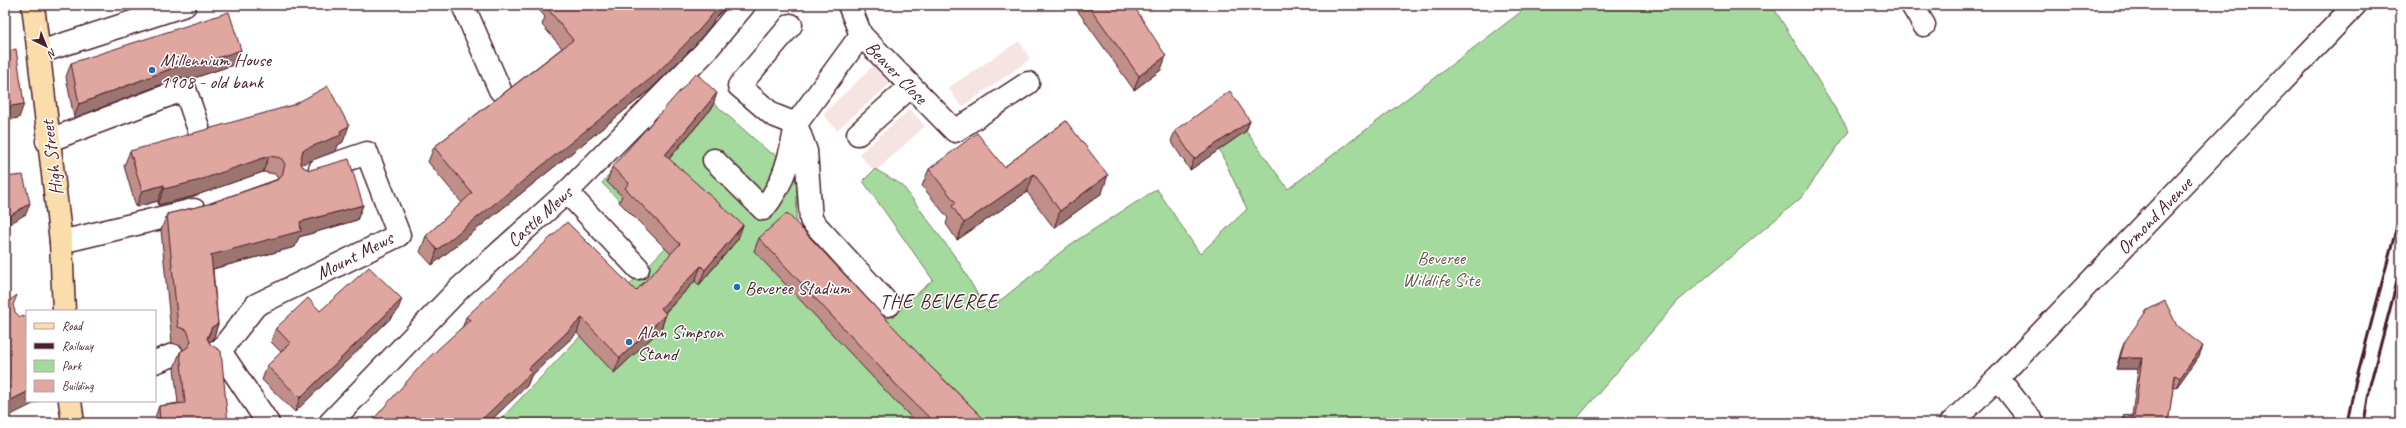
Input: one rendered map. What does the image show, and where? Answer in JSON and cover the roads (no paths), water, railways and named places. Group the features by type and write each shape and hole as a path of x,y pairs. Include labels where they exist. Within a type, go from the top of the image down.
{"main road":[{"name":"High Street","path":"33,5 40,52 48,141 61,242 63,310"},
{"path":"70,402 73,423"}],"street":[{"path":"40,52 185,5"},
{"path":"462,5 500,90"},
{"name":"Castle Mews","path":"330,423 460,288 567,192 704,53 744,5"},
{"name":"Beaver Close","path":"849,5 861,35 955,131 1028,83"},
{"path":"1912,5 1924,26"},
{"name":"Ormond Avenue","path":"1951,423 1998,378 2355,5"},
{"path":"791,25 739,86 773,115 796,124 806,151 811,220 889,305"},
{"path":"714,160 763,210 771,200 791,158 796,124 861,35"},
{"path":"858,134 911,86"},
{"path":"48,141 185,89 198,127"},
{"name":"Mount Mews","path":"268,423 217,351 256,305 399,235 367,153 306,174"},
{"path":"567,192 638,268"},
{"path":"61,242 210,204"},
{"path":"1998,378 2033,423"}],"railway":[{"path":"2347,423 2355,384 2401,211"},
{"path":"2364,423 2370,385 2401,267"}],"place":[{"name":"Millennium House 1908 - old bank","path":"152,70"},
{"name":"Beveree Stadium","path":"737,287"},
{"name":"Alan Simpson Stand","path":"629,342"}],"district":[{"name":"THE BEVEREE","path":"939,301"}],"park label":[{"name":"Beveree Wildlife Site","path":"1441,268"}]}
